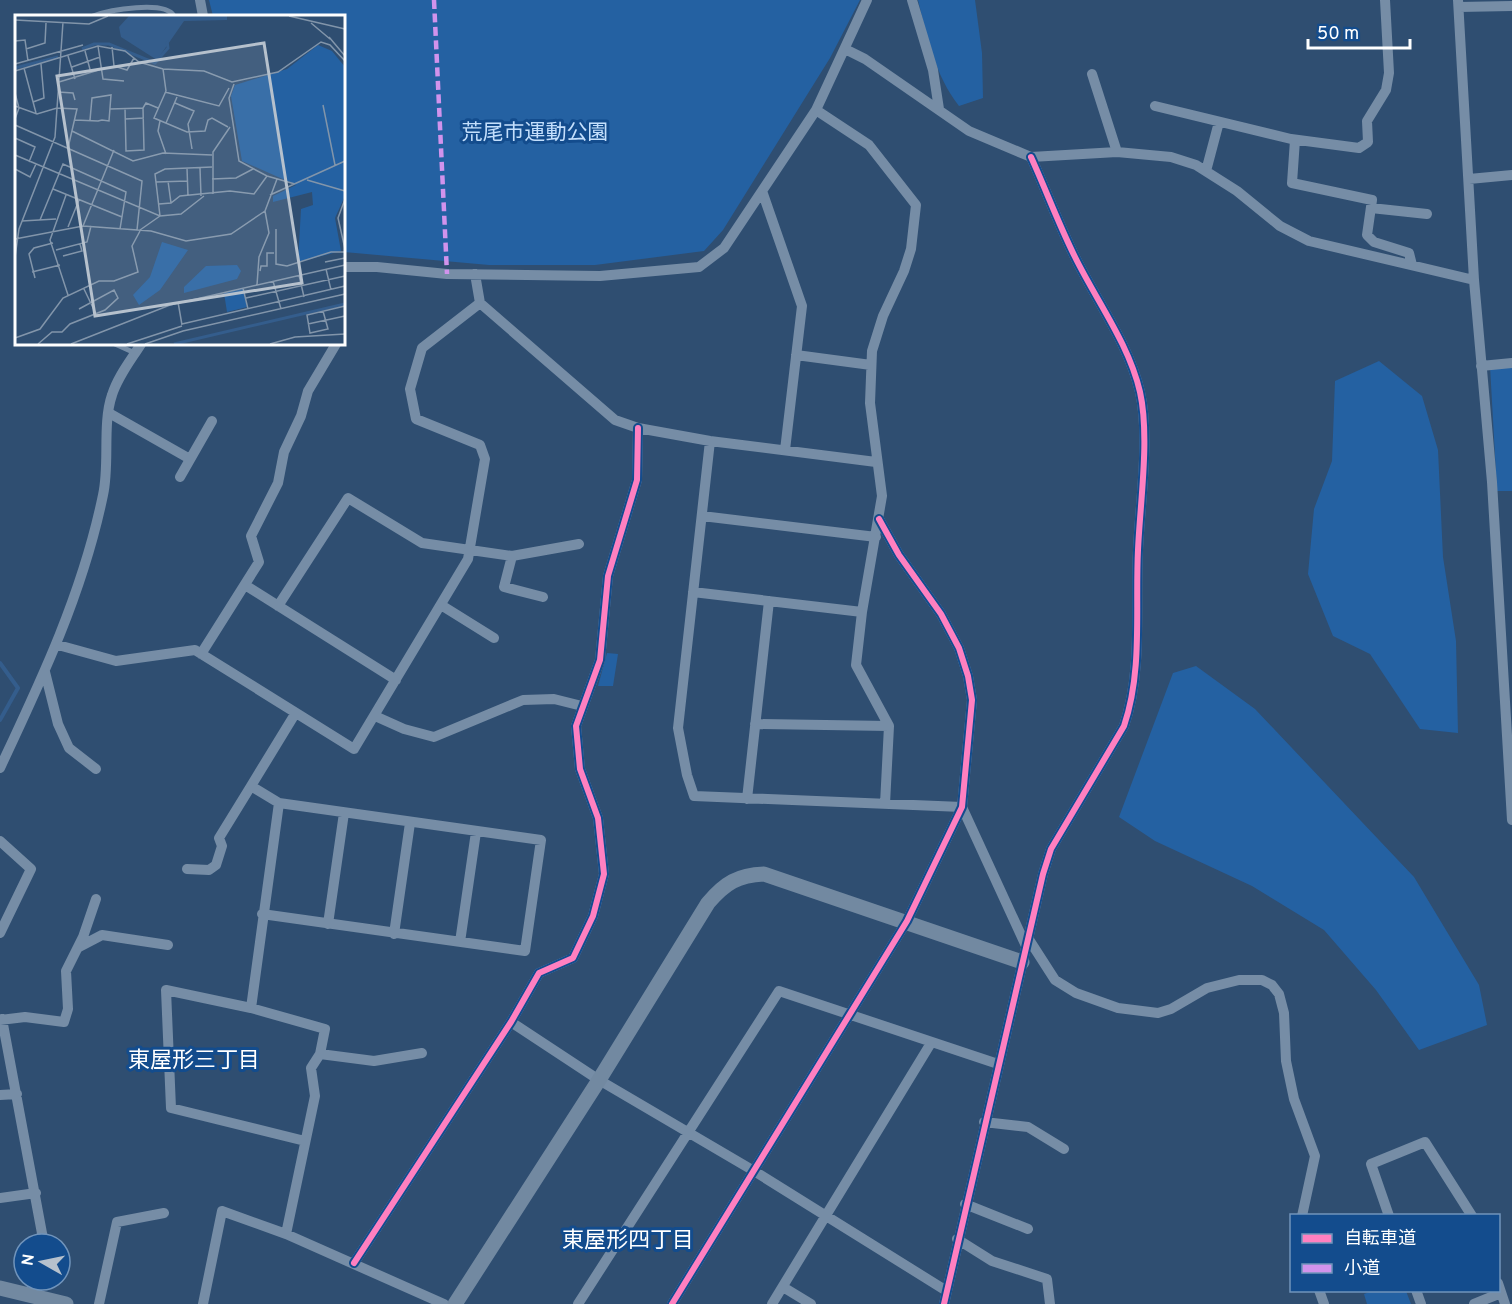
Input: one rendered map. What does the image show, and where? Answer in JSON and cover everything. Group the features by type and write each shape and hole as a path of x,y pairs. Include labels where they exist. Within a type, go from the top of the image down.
{"street":[{"path":"200,0 203,15"},
{"path":"345,267 475,274 600,276 699,267 724,248 816,111 867,0"},
{"path":"912,0 933,70 939,109"},
{"path":"1155,106 1295,140 1359,148 1368,142 1367,121 1386,90 1389,73 1385,0"},
{"path":"1512,6 1458,4 1474,280 1492,482 1512,820"},
{"path":"845,49 865,59 969,131 1032,157 1117,152 1172,157 1206,171 1238,191 1280,226 1309,241 1474,280"},
{"path":"1092,74 1117,152"},
{"path":"816,111 869,144 916,205 911,249 904,271 883,316 872,351 871,365 870,403 882,496 862,612 856,665 889,726 885,804"},
{"path":"1206,171 1219,122"},
{"path":"1295,140 1292,183 1372,200 1367,235 1374,242 1409,254 1412,265"},
{"path":"944,1304 945,1290 1043,874 1051,849 1110,753 1131,705 1137,669 1136,604 1144,421 1140,391 1123,348 1074,256 1032,157"},
{"path":"1469,179 1512,175"},
{"path":"762,191 802,306 785,450"},
{"path":"1371,208 1427,214"},
{"path":"475,274 480,303 615,420 638,428 710,441 876,462"},
{"path":"57,645 116,661 195,650 354,749 468,559 485,459 480,446 416,419 410,389 422,348 480,303"},
{"path":"0,768 57,645 75,598 104,493 111,397 117,382 140,345"},
{"path":"201,654 260,562 251,537 278,483 284,452 301,416 308,391 335,345"},
{"path":"796,355 871,365"},
{"path":"1481,366 1512,363"},
{"path":"110,413 190,459"},
{"path":"180,477 212,421"},
{"path":"354,1263 539,974 573,958 593,916 604,874 598,818 580,770 576,726 600,660 608,576 637,480 638,428"},
{"path":"710,441 678,728 687,775 694,796 962,807"},
{"path":"278,606 348,498 422,543 512,556 579,544"},
{"path":"702,516 876,537"},
{"path":"672,1304 907,921 962,807 972,700 968,676 959,648 941,614 899,555 879,519"},
{"path":"512,556 504,587 543,597"},
{"path":"245,585 396,680"},
{"path":"693,592 862,612"},
{"path":"747,799 769,601"},
{"path":"441,604 494,639"},
{"path":"45,672 58,724 69,748 96,769"},
{"path":"375,716 404,729 434,737 523,700 554,699 582,706"},
{"path":"187,869 209,870 216,866 222,846 219,838 295,714"},
{"path":"755,724 889,726"},
{"path":"251,786 279,803 541,840 525,951 262,914"},
{"path":"252,1008 262,914 279,803"},
{"path":"962,807 1027,942 1055,980 1076,993 1118,1008 1158,1013 1171,1009 1207,988 1239,980 1262,980 1272,985 1279,994 1284,1013 1286,1061 1294,1099 1315,1156 1302,1214"},
{"path":"328,924 344,813"},
{"path":"394,934 410,823"},
{"path":"460,942 476,832"},
{"path":"0,841 31,869 0,933"},
{"path":"455,1304 599,1080 708,903 728,882 745,875 764,874 1022,962"},
{"path":"42,1232 1,1019 24,1017 63,1022 68,1008 66,971 83,937 96,899"},
{"path":"76,949 102,935 168,945"},
{"path":"286,1234 315,1096 311,1068 320,1054 325,1029 252,1008 166,990 171,1108 305,1141"},
{"path":"578,1304 779,991 998,1064"},
{"path":"510,1022 599,1080 754,1171 945,1290"},
{"path":"772,1304 824,1215 931,1043"},
{"path":"320,1054 374,1061 422,1053"},
{"path":"0,1095 17,1094"},
{"path":"984,1122 1028,1127 1064,1149"},
{"path":"1389,1214 1371,1164 1425,1142 1471,1214"},
{"path":"0,1198 36,1193"},
{"path":"965,1204 1028,1229"},
{"path":"203,1304 222,1211 286,1234 444,1304"},
{"path":"99,1304 117,1222 164,1213"},
{"path":"957,1239 992,1262 1047,1279 1050,1304"},
{"path":"783,1287 811,1304"},
{"path":"0,1288 66,1304"},
{"path":"1500,1288 1505,1304"},
{"path":"36,1296 37,1292"},
{"path":"1474,1304 1494,1292"}],"lane":[{"path":"98,15 133,8 163,8 173,15"},
{"path":"132,15 133,8"},
{"path":"118,345 135,354"}],"green space":[{"name":"荒尾市運動公園","path":"209,0 860,0 830,58 723,230 704,251 595,265 489,265 345,252 345,15 213,15"},
{"path":"918,0 975,0 982,53 983,98 959,106 951,94 933,55"},
{"path":"1379,361 1422,396 1438,450 1443,557 1456,641 1458,733 1420,729 1370,654 1333,636 1308,574 1314,509 1332,461 1335,381"},
{"path":"1490,366 1512,366 1512,491 1497,491"},
{"path":"607,653 618,654 613,686 598,686"},
{"path":"1196,666 1255,709 1414,877 1479,985 1487,1025 1419,1050 1376,990 1324,930 1252,886 1155,841 1119,817 1173,673"},
{"path":"1406,1292 1411,1304 1367,1304 1364,1294"}],"waterway":[{"path":"0,663 18,688 0,720"}],"marked path":[{"path":"434,0 447,274"}],"cycle path":[{"path":"944,1304 1043,874 1051,849 1124,726 1130,705 1136,661 1138,550 1144,470 1144,429 1140,392 1128,357 1063,233 1031,157"},
{"path":"354,1263 511,1022 539,973 573,958 593,916 604,874 598,818 580,769 576,726 600,660 608,576 637,480 638,428"},
{"path":"672,1304 907,921 962,807 972,700 968,676 959,648 941,614 899,555 879,519"}],"district":[{"name":"東屋形三丁目","path":"194,1059"},
{"name":"東屋形四丁目","path":"628,1239"}]}
